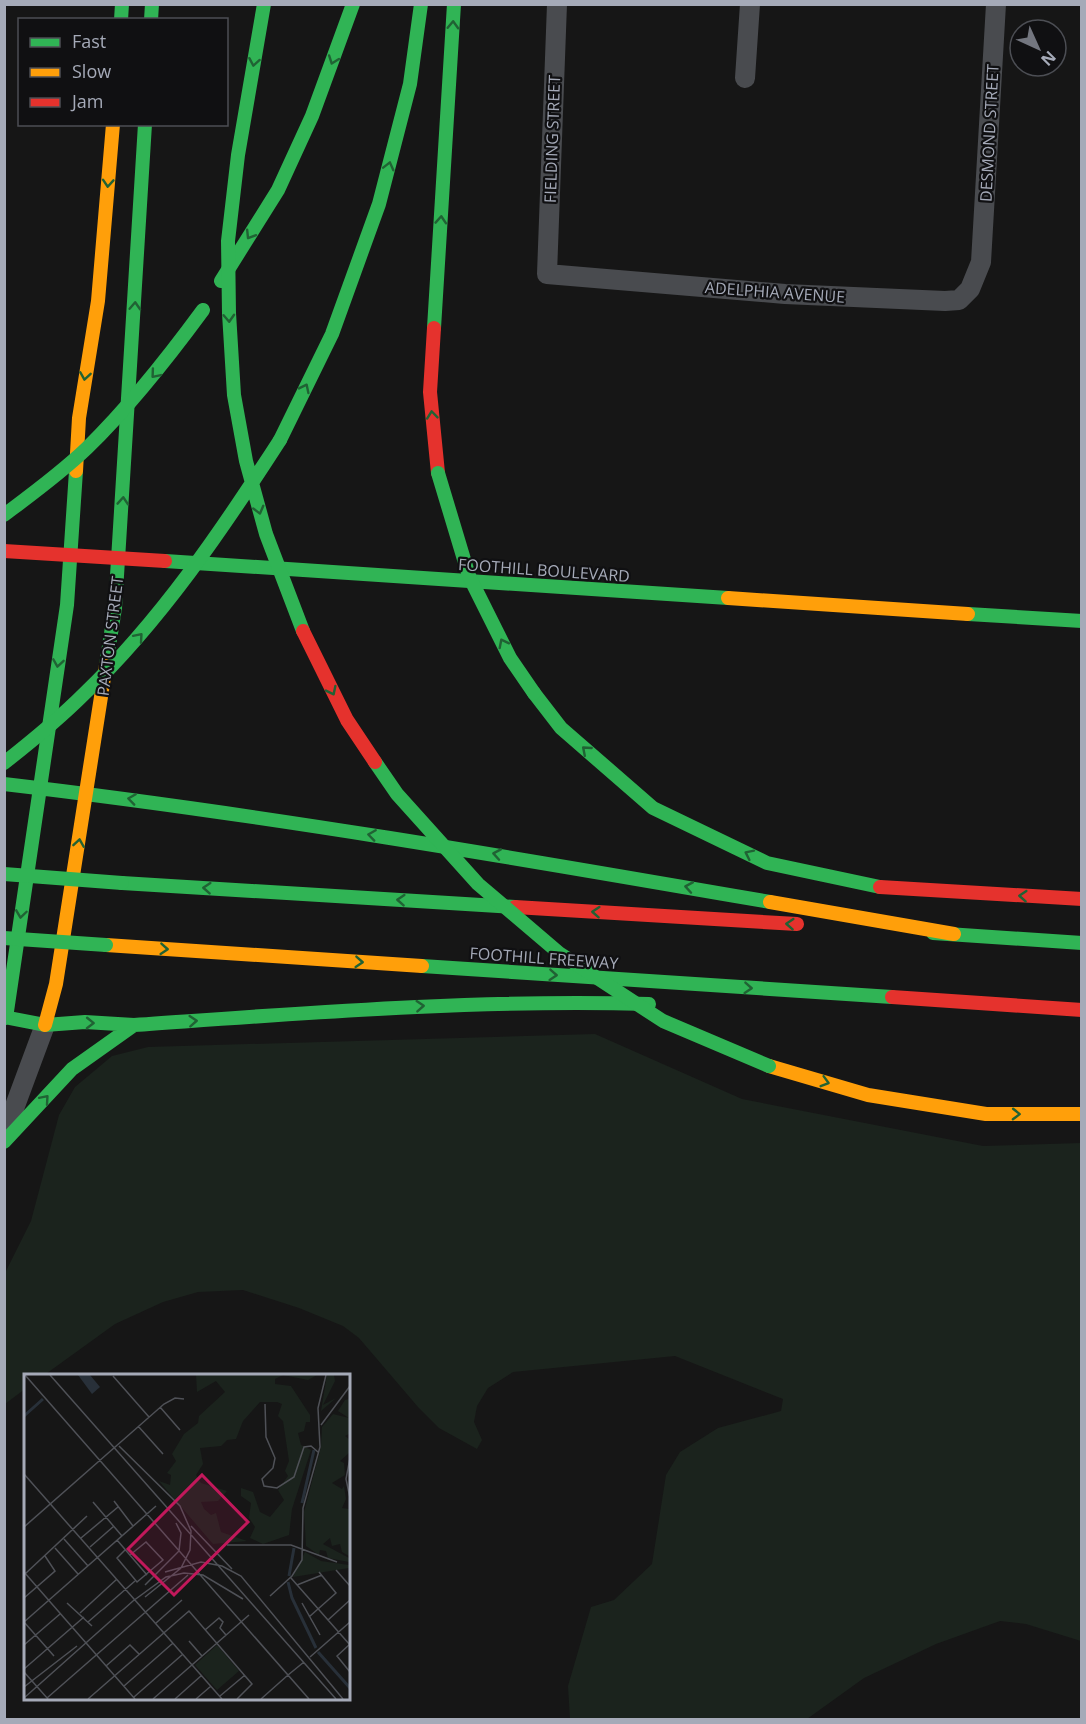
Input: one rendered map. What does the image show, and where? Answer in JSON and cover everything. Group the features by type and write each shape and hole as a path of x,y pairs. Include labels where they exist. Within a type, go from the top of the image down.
{"main road":[{"path":"264,4 238,155 228,241 229,313 234,395 246,462 266,534 298,621 347,720 397,794 478,884 559,953 663,1021 769,1066 868,1095 986,1114 1082,1114"},
{"path":"4,514 58,474 97,438 158,371 209,300 278,189 312,116 353,4"},
{"path":"4,763 84,695 140,636 237,509 280,440 332,334 379,204 410,84 422,4"},
{"path":"454,4 430,392 438,473 469,576 510,658 534,693 561,728 654,808 767,863 879,887 1082,899"},
{"path":"113,126 98,301 79,418 67,605 5,1021 45,1025 85,1022 134,1025 456,1003 588,1001 669,1005"},
{"name":"PAXTON STREET","path":"45,1025 56,984 115,610 145,126"},
{"name":"FOOTHILL BOULEVARD","path":"4,551 1082,621"},
{"path":"4,784 87,793 471,850 954,934"},
{"path":"4,874 1082,943"},
{"name":"FOOTHILL FREEWAY","path":"4,938 1082,1010"},
{"path":"876,1010 945,1001"},
{"path":"4,1142 31,1116 64,1076 88,1056 134,1025"}],"street":[{"name":"FIELDING STREET","path":"548,274 557,4"},
{"path":"745,78 750,4"},
{"name":"DESMOND STREET","path":"981,262 996,4"},
{"name":"ADELPHIA AVENUE","path":"548,274 785,294 945,301 959,300 970,289 981,262"},
{"name":"PAXTON STREET","path":"4,1136 45,1025"}],"shaded area":[{"path":"595,1034 742,1099 983,1146 1081,1143 1081,1641 1026,1624 1000,1621 936,1644 864,1678 807,1719 570,1719 568,1686 591,1607 614,1600 652,1564 666,1475 680,1452 718,1428 781,1411 783,1399 675,1356 513,1372 488,1388 477,1406 474,1422 482,1440 477,1449 439,1428 359,1338 343,1326 299,1308 243,1290 198,1292 163,1302 115,1324 46,1374 24,1374 24,1390 5,1404 5,1273 31,1221 59,1115 75,1087 112,1056 148,1047"}],"traffic: fast":[{"path":"121,18 122,4"},
{"path":"151,18 152,4"},
{"path":"264,4 238,155 228,241 229,313 234,395 246,461 266,534 303,631"},
{"path":"221,281 278,190 312,116 353,4"},
{"path":"280,440 332,334 379,204 410,84 421,4"},
{"path":"434,328 454,4"},
{"path":"106,665 115,608 145,126"},
{"path":"4,515 67,466 103,432 148,382 203,310"},
{"path":"4,763 75,703 139,636 213,540 280,440"},
{"path":"6,1018 67,605 76,471"},
{"path":"438,473 469,576 510,658 534,693"},
{"path":"165,561 728,598"},
{"path":"968,614 1082,621"},
{"path":"534,693 561,728 653,808 767,863 880,887"},
{"path":"375,762 397,794 478,884 559,953 663,1021 769,1066"},
{"path":"4,784 292,823 770,902"},
{"path":"4,874 122,883"},
{"path":"122,883 515,907"},
{"path":"933,933 1082,943"},
{"path":"4,938 106,945"},
{"path":"422,966 892,997"},
{"path":"4,1017 45,1025 85,1022 134,1025 456,1005 649,1004"},
{"path":"4,1142 72,1069 134,1025"}],"traffic: slow":[{"path":"76,471 79,418 98,301 113,126"},
{"path":"728,598 968,614"},
{"path":"45,1025 56,984 106,665"},
{"path":"770,902 954,934"},
{"path":"106,945 422,966"},
{"path":"769,1066 868,1095 986,1114 1082,1114"}],"traffic: jam":[{"path":"434,328 430,392 438,473"},
{"path":"4,551 165,561"},
{"path":"303,631 347,720 375,762"},
{"path":"880,887 1082,899"},
{"path":"515,907 797,924"},
{"path":"892,997 1082,1010"}]}
